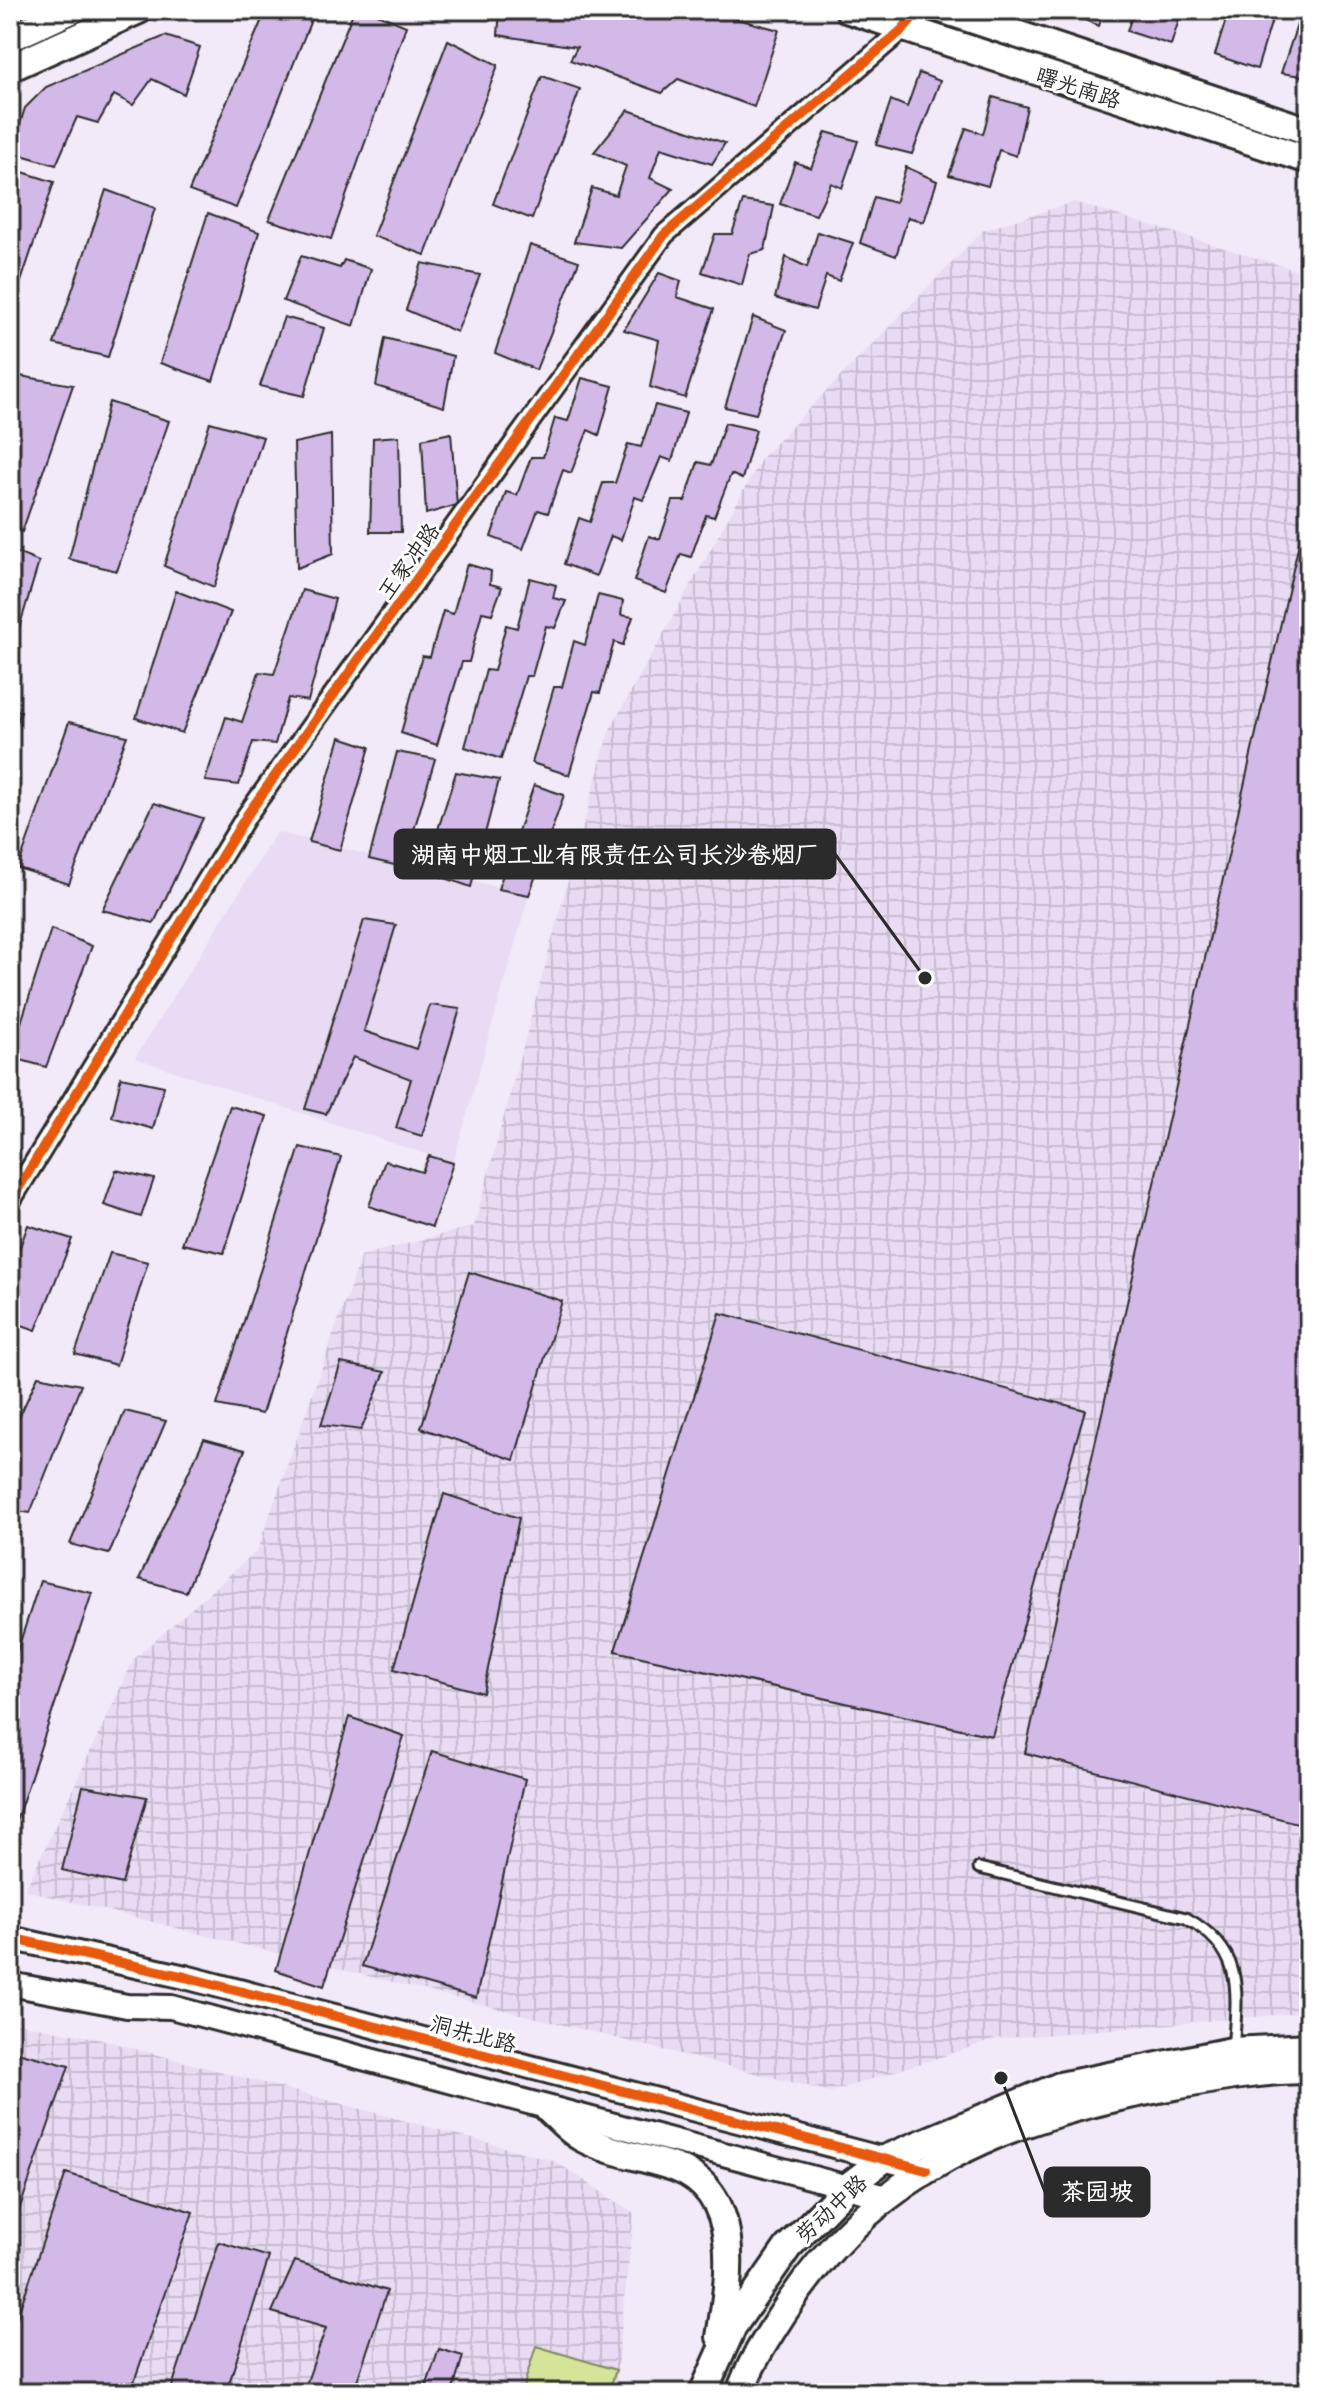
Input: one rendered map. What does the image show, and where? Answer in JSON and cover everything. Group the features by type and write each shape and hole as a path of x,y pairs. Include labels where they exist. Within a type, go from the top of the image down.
{"main road":[{"path":"10,38 72,10"},
{"path":"10,68 139,10"},
{"name":"曙光南路","path":"849,10 910,20 1309,160"},
{"name":"曙光南路","path":"944,10 1309,131"},
{"name":"劳动中路","path":"703,2393 733,2326 769,2271 809,2224 847,2187 884,2159 1060,2086 1231,2063 1309,2047"},
{"name":"劳动中路","path":"740,2393 795,2293 852,2223 926,2170 1044,2115 1231,2063 1309,2070"},
{"path":"549,2110 581,2138 678,2169 711,2196 730,2243 730,2275 716,2364"}],"street":[{"name":"王家冲路","path":"10,1202 247,815 664,235 910,20"},
{"name":"洞井北路","path":"10,1938 185,1977 926,2170"},
{"path":"10,1984 127,2006 171,2007 885,2197"}],"lane":[{"path":"979,1868 1186,1918 1210,1931 1234,1965 1237,2001 1231,2063"}],"shaded area":[{"path":"1074,202 1309,274 1309,2012 996,2039 831,2092 25,1890 134,1659 257,1551 361,1256 474,1226 609,731 763,456 984,230"},
{"path":"277,832 529,895 453,1163 135,1058"},
{"path":"10,2022 95,2038 555,2161 634,2214 614,2393 10,2393"}],"green space":[{"path":"536,2346 616,2370 608,2393 539,2393 523,2388"}],"building":[{"path":"266,10 315,10 236,208 189,191"},
{"path":"354,10 368,10 406,26 331,239 269,220"},
{"path":"500,10 703,10 779,30 754,107 678,79 662,93 570,60 577,47 498,35"},
{"path":"1060,10 1104,10 1099,26"},
{"path":"1134,10 1182,10 1171,45 1127,31"},
{"path":"1229,10 1275,10 1257,69 1215,55"},
{"path":"1302,10 1309,10 1309,77 1281,73"},
{"path":"165,36 200,47 184,94 152,79 133,105 114,95 98,123 77,117 56,165 11,152 25,108 46,87"},
{"path":"448,40 498,65 425,255 373,236"},
{"path":"919,73 940,81 912,154 876,145 891,100 907,107"},
{"path":"542,76 580,89 532,219 493,204"},
{"path":"993,97 1027,107 1016,156 999,150 988,186 949,175 966,128 983,134"},
{"path":"628,110 725,143 712,164 661,148 650,178 673,189 621,248 574,242 592,188 616,195 626,166 594,152"},
{"path":"826,132 858,141 842,188 831,183 816,215 780,204 795,162 811,168"},
{"path":"906,167 937,181 924,222 908,217 896,256 860,243 874,197 895,203"},
{"path":"10,168 54,182 10,315"},
{"path":"106,190 155,208 108,357 54,344"},
{"path":"743,201 774,206 765,250 750,254 742,285 702,272 715,234 732,234"},
{"path":"208,213 259,232 213,381 160,363"},
{"path":"818,232 853,243 839,281 826,276 815,310 775,298 786,257 807,267"},
{"path":"530,245 579,261 536,370 495,353"},
{"path":"301,256 340,268 344,260 371,269 354,326 283,301"},
{"path":"422,263 480,275 457,332 406,310"},
{"path":"659,273 681,281 677,297 714,309 685,398 650,387 659,340 624,330"},
{"path":"284,317 324,328 304,396 260,386"},
{"path":"753,317 786,330 756,414 725,407"},
{"path":"385,338 453,356 444,407 376,386"},
{"path":"20,376 73,385 22,532 10,527 10,407"},
{"path":"582,378 613,386 599,435 588,430 571,473 563,470 548,513 538,510 523,549 491,537 506,492 517,495 531,457 543,457 555,418 568,421"},
{"path":"109,402 169,421 117,571 69,559"},
{"path":"655,405 686,413 672,461 661,457 643,500 635,497 621,540 611,536 596,576 564,564 579,518 590,522 603,483 615,483 628,444 641,447"},
{"path":"210,422 263,437 214,587 164,566"},
{"path":"725,423 756,430 742,479 731,474 714,517 706,515 691,557 681,554 666,593 634,581 649,536 660,539 673,501 685,501 698,462 711,465"},
{"path":"451,433 457,505 426,514 422,439"},
{"path":"331,435 333,554 297,568 294,443"},
{"path":"399,436 401,532 370,532 373,438"},
{"path":"1309,499 1309,1826 1025,1753"},
{"path":"10,550 39,562 10,658"},
{"path":"467,564 491,571 490,584 502,587 492,614 482,612 469,662 462,662 437,745 401,733 422,656 430,657 443,611 453,614"},
{"path":"530,578 556,585 553,598 566,601 555,628 546,626 532,676 526,676 501,759 465,747 486,670 494,671 506,625 517,628"},
{"path":"302,590 335,599 308,701 288,698 275,744 253,742 239,785 205,781 226,717 242,722 259,672 274,674"},
{"path":"176,591 231,612 182,733 136,718"},
{"path":"598,595 623,601 621,615 633,617 623,645 614,642 600,693 594,692 569,775 532,763 554,687 562,687 574,641 585,645"},
{"path":"10,708 21,711 10,743"},
{"path":"69,722 127,736 69,884 18,868"},
{"path":"340,737 370,747 340,850 309,842"},
{"path":"397,752 435,759 403,867 369,859"},
{"path":"456,772 499,780 471,887 425,871"},
{"path":"534,785 564,795 529,895 498,889"},
{"path":"154,803 203,818 154,923 102,910"},
{"path":"364,920 396,925 364,1031 416,1049 430,1005 460,1009 422,1136 396,1128 411,1079 353,1057 326,1114 305,1109"},
{"path":"51,929 92,946 46,1067 10,1057"},
{"path":"121,1077 164,1086 153,1129 112,1117"},
{"path":"230,1106 267,1116 224,1253 182,1244"},
{"path":"300,1147 341,1157 262,1414 217,1405"},
{"path":"429,1156 453,1163 432,1227 369,1206 385,1161 422,1172"},
{"path":"116,1170 154,1179 141,1217 104,1205"},
{"path":"28,1225 72,1239 36,1330 10,1321 10,1274"},
{"path":"110,1253 148,1262 116,1365 75,1354"},
{"path":"469,1272 562,1301 514,1460 421,1428"},
{"path":"720,1313 1085,1410 992,1736 615,1651"},
{"path":"341,1363 385,1372 361,1430 321,1425"},
{"path":"38,1376 81,1385 30,1513 10,1510 10,1437"},
{"path":"125,1411 166,1421 109,1554 70,1544"},
{"path":"204,1439 245,1450 186,1592 139,1579"},
{"path":"444,1494 519,1518 483,1693 394,1669"},
{"path":"40,1581 92,1593 10,1839 10,1673"},
{"path":"349,1717 404,1736 324,1986 276,1970"},
{"path":"432,1751 525,1779 476,1998 362,1966"},
{"path":"83,1786 147,1797 122,1884 62,1870"},
{"path":"10,2050 69,2066 10,2236"},
{"path":"66,2173 193,2212 130,2393 10,2391 10,2338"},
{"path":"219,2242 269,2257 226,2393 170,2393"},
{"path":"295,2261 387,2291 353,2393 303,2393 326,2328 272,2312"},
{"path":"439,2349 463,2356 452,2393 424,2393"}],"cycle path":[{"path":"10,1202 247,815 664,235 902,30 919,10"},
{"path":"10,1938 185,1977 926,2170"}],"place":[{"name":"湖南中烟工业有限责任公司长沙卷烟厂","path":"925,978"},
{"name":"茶园坡","path":"1001,2078"}]}
